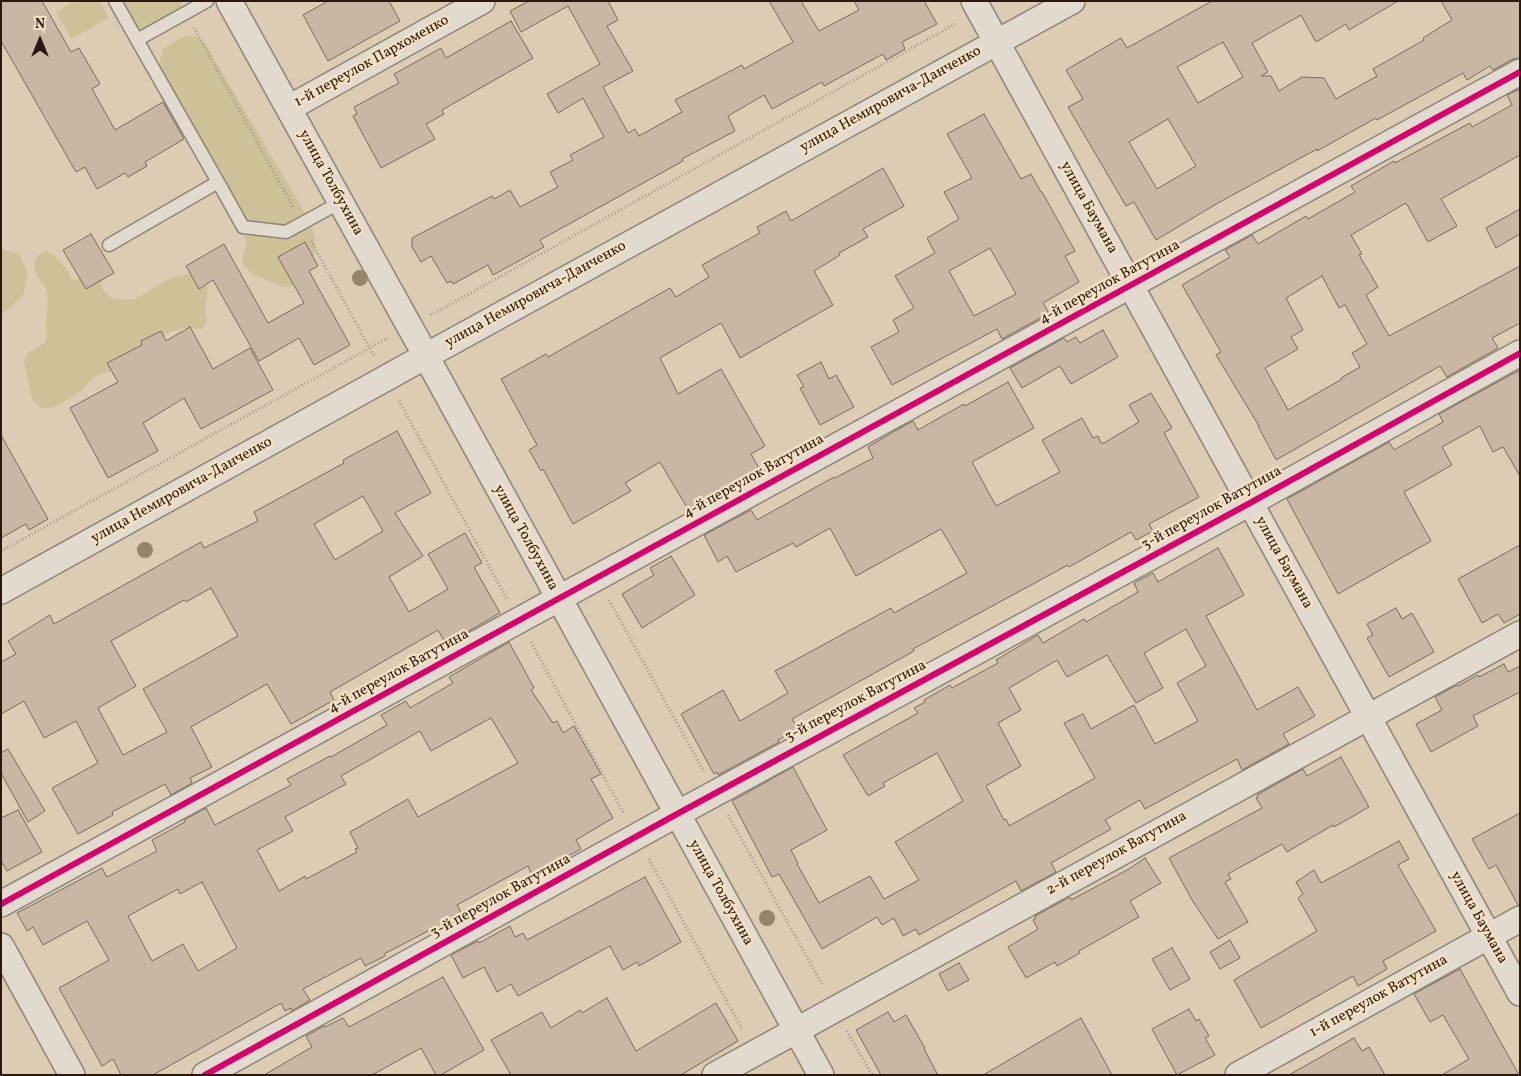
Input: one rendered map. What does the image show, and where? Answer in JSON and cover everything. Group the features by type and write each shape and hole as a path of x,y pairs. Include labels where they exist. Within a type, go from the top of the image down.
{"street":[{"name":"улица Толбухина","path":"229,1 410,326 821,1075"},
{"name":"1-й переулок Пархоменко","path":"289,108 482,1"},
{"name":"улица Немировича-Данченко","path":"1,591 1072,1"},
{"name":"улица Баумана","path":"977,6 1520,993"},
{"name":"4-й переулок Ватутина","path":"1,904 1520,72"},
{"name":"3-й переулок Ватутина","path":"205,1075 715,792 1250,502 1520,353"},
{"name":"2-й переулок Ватутина","path":"716,1075 1520,634"},
{"name":"1-й переулок Ватутина","path":"1238,1075 1520,919"},
{"path":"1,946 72,1075"}],"lane":[{"path":"115,1 243,227 286,232 341,202"},
{"path":"137,40 207,1"},
{"path":"108,245 218,182"}],"path":[{"path":"1,551 410,326 977,6"},
{"path":"186,13 755,1053"},
{"path":"597,578 872,1075"}],"shaded area":[{"path":"75,1 99,1 109,18 71,39 56,12"},
{"path":"122,1 182,2 180,11 144,30 138,27"},
{"path":"189,36 201,39 206,45 305,213 312,229 315,237 315,252 309,266 293,286 288,288 277,285 252,274 243,264 242,257 247,243 215,167 208,151 172,95 159,70 163,49 182,37"},
{"path":"1,249 19,254 28,273 23,295 8,310 1,314"},
{"path":"46,251 55,256 68,271 71,279 91,276 99,279 104,291 110,297 120,300 135,299 173,277 186,274 197,276 205,282 208,288 205,311 207,317 206,324 201,329 182,328 168,333 120,372 111,371 94,377 80,392 60,404 51,408 41,408 32,399 24,361 28,353 46,341 48,296 46,288 37,276 34,268 38,255"}],"building":[{"path":"1,1 42,1 71,52 79,48 100,84 92,89 115,130 163,102 184,139 145,162 147,166 128,177 125,173 97,189 85,167 76,172 1,41"},
{"path":"328,1 389,1 400,21 328,61 303,15"},
{"path":"529,1 608,1 618,20 607,26 633,71 603,87 628,133 635,129 639,136 682,112 675,100 742,65 744,69 793,42 769,1 801,1 819,31 859,10 854,1 924,1 937,24 902,42 905,49 886,60 883,54 824,86 822,82 772,109 764,95 728,116 735,131 540,240 544,247 493,275 488,265 453,284 451,281 447,283 431,256 421,262 412,247 412,238 492,196 494,199 510,190 520,207 558,187 550,172 573,160 570,155 604,137 583,98 558,113 547,94 600,64 568,6 521,32 510,11"},
{"path":"1212,1 1398,1 1349,30 1346,24 1316,42 1301,15 1252,43 1268,72 1261,76 1271,76 1279,91 1302,77 1324,78 1336,99 1377,76 1373,69 1424,40 1423,38 1452,20 1441,1 1520,1 1520,58 1513,59 1493,70 1490,66 1467,80 1463,73 1317,151 1317,149 1218,203 1156,240 1134,202 1126,206 1068,107 1083,99 1066,70 1121,38 1127,48","holes":["1223,42 1243,77 1198,103 1177,67","1168,119 1196,166 1157,189 1129,142"]},
{"path":"511,21 533,58 442,110 444,114 426,124 435,139 381,168 353,116 357,114 354,107 399,83 394,74 441,48 446,58"},
{"path":"1520,89 1520,155 1441,199 1457,226 1428,242 1406,203 1351,235 1362,254 1359,255 1378,287 1366,295 1389,336 1520,266 1520,323 1492,338 1498,348 1447,377 1440,366 1276,460 1259,426 1216,355 1221,352 1182,285 1230,257 1225,250 1252,235 1258,244 1306,216 1308,219 1355,192 1351,186 1394,161 1395,163 1470,123 1472,127 1512,105 1507,95","holes":["1322,276 1339,308 1345,305 1367,344 1352,353 1360,367 1288,410 1265,368 1298,349 1291,337 1303,330 1286,298"]},
{"path":"984,114 1021,179 1031,174 1042,192 1075,251 1065,256 1079,282 1043,303 1049,313 1002,339 997,329 892,385 871,347 899,332 893,320 914,308 895,276 935,253 927,238 959,219 944,192 972,178 947,134","holes":["990,248 1016,294 974,316 949,271"]},
{"path":"883,168 904,206 863,229 868,237 839,253 840,255 814,271 833,305 740,358 721,323 660,358 678,394 721,369 765,446 751,454 759,468 736,481 738,484 689,511 660,462 625,483 631,491 573,524 543,469 541,471 529,450 537,445 501,379 546,354 548,357 670,288 676,297 709,277 702,265 760,233 757,227 786,211 791,221"},
{"path":"1520,209 1520,234 1496,248 1486,228"},
{"path":"91,234 114,273 86,289 63,250"},
{"path":"305,242 318,266 309,271 350,345 314,365 299,338 259,361 213,280 199,289 186,266 224,244 268,323 304,303 278,257"},
{"path":"190,327 213,369 250,348 273,390 201,429 184,398 143,423 158,451 108,478 70,408 118,382 107,363 142,345 141,341 161,331 166,341"},
{"path":"1103,330 1118,357 1071,384 1060,366 1022,388 1010,368 1064,338 1067,342 1076,337 1080,343"},
{"path":"821,362 829,379 836,375 854,407 820,425 800,388 804,387 797,375"},
{"path":"1520,370 1520,476 1503,447 1493,452 1480,426 1442,447 1452,465 1404,492 1431,541 1338,594 1287,499 1389,442 1394,450 1443,422 1439,414"},
{"path":"1008,382 1034,428 972,462 996,506 1060,472 1042,440 1082,418 1093,438 1098,436 1101,443 1104,443 1139,422 1129,405 1151,393 1172,428 1164,433 1199,497 1149,524 1153,531 1136,540 1131,532 1069,567 1068,565 913,649 914,651 792,719 798,729 778,740 779,742 718,775 717,772 714,774 681,714 723,690 740,721 788,693 775,671 891,608 894,613 967,573 941,529 856,576 830,528 796,547 793,543 736,572 727,556 718,562 704,535 751,510 757,520 834,477 873,458 868,447 913,421 918,430"},
{"path":"397,431 431,493 395,513 423,556 389,577 409,612 448,589 428,554 465,533 482,563 474,567 500,613 446,644 438,630 330,692 334,700 291,724 267,684 191,727 212,767 190,778 192,783 171,795 165,784 112,812 113,815 78,834 52,788 98,763 76,721 44,738 24,701 1,714 1,662 16,654 8,641 50,615 54,624 201,542 204,548 258,521 254,512 344,463 343,460","holes":["363,496 383,531 335,560 314,524","211,588 238,636 143,689 167,732 123,755 98,708 136,686 111,641 184,600 186,602"]},
{"path":"1,435 48,519 29,530 26,524 1,538"},
{"path":"1520,545 1520,614 1504,623 1498,614 1482,623 1458,579"},
{"path":"1218,548 1244,595 1206,616 1257,710 1298,687 1315,716 1283,734 1289,744 1242,770 1237,759 1145,809 1140,800 1105,820 1111,829 1051,863 1056,872 1021,891 1016,881 919,935 916,929 903,936 894,918 882,925 877,917 822,949 779,874 772,877 732,801 793,767 827,830 791,850 819,903 870,876 884,899 919,880 895,842 963,801 937,753 883,783 885,786 868,796 843,755 918,713 914,708 925,702 924,700 950,685 952,688 998,663 996,660 1038,635 1043,643 1084,619 1086,622 1138,592 1134,583 1153,573 1158,582","holes":["1186,629 1206,666 1177,683 1198,721 1155,744 1134,705 1091,729 1083,714 1064,723 1095,778 1009,826 1006,819 1004,820 986,786 1021,766 998,723 1021,710 1009,688 1057,660 1067,677 1107,655 1136,703 1163,688 1144,653"]},
{"path":"671,556 695,595 642,628 622,594 654,575 650,568"},
{"path":"1396,608 1402,619 1412,613 1434,652 1389,677 1367,638 1373,635 1367,624"},
{"path":"509,642 534,688 531,690 553,723 557,721 563,733 574,726 601,774 591,779 613,818 576,840 581,849 532,875 528,866 457,905 463,916 438,930 434,932 432,929 365,966 361,958 303,989 310,1000 292,1011 291,1008 285,1011 281,1003 153,1075 121,1075 113,1059 102,1066 59,988 109,960 87,921 43,945 33,927 27,931 17,913 102,868 107,877 157,851 152,840 206,808 215,825 291,785 287,779 331,757 387,725 381,715 406,701 410,708 453,683 449,677","holes":["491,718 518,763 418,817 408,799 350,832 358,848 355,849 357,852 306,879 305,876 279,891 257,850 293,831 285,817 346,784 341,776 420,731 431,751","202,882 237,948 198,971 183,944 152,961 128,916 178,889 180,894"]},
{"path":"1504,664 1508,672 1520,666 1520,692 1473,716 1478,726 1431,752 1416,724 1442,710 1435,697"},
{"path":"8,749 45,811 28,822 1,773 1,753"},
{"path":"1341,757 1369,807 1334,827 1333,825 1287,852 1282,844 1228,874 1231,879 1225,882 1248,922 1218,939 1192,900 1169,858 1262,808 1256,798 1258,797 1257,795 1303,769 1307,776"},
{"path":"18,810 42,852 7,871 1,861 1,818"},
{"path":"1520,813 1520,905 1518,905 1496,865 1489,869 1472,839"},
{"path":"1399,841 1409,859 1398,865 1436,931 1383,961 1387,969 1358,986 1353,976 1261,1028 1234,980 1317,931 1298,898 1303,894 1296,882 1314,870 1321,883"},
{"path":"1145,858 1161,883 1130,901 1139,917 1079,951 1080,953 1057,966 1055,962 1026,978 1008,947 1038,929 1033,920 1036,918 1035,916 1070,897 1071,900 1129,869"},
{"path":"645,877 681,942 639,966 637,962 623,970 610,946 518,996 511,984 497,992 484,967 463,978 451,955 478,941 479,943 510,926 515,937 523,933 527,940"},
{"path":"1230,940 1240,958 1220,969 1210,952"},
{"path":"1172,948 1190,979 1170,990 1152,959"},
{"path":"959,963 969,980 948,991 939,974"},
{"path":"1460,969 1519,1075 1442,1075 1469,1059 1443,1015 1430,1022 1414,994"},
{"path":"443,977 484,1050 441,1075 436,1075 421,1048 372,1075 264,1075 312,1047 306,1036 324,1026 343,1018 349,1027"},
{"path":"607,998 636,1051 716,1003 738,1041 681,1075 511,1075 491,1040 542,1012 551,1028 580,1010 582,1013"},
{"path":"1189,1009 1196,1021 1199,1019 1209,1036 1205,1038 1215,1055 1177,1075 1152,1029"},
{"path":"888,1012 894,1022 906,1015 938,1075 881,1075 856,1030"},
{"path":"1081,1018 1112,1075 983,1075 1038,1043"},
{"path":"1354,1038 1362,1051 1369,1047 1385,1075 1289,1075"}],"cycle path":[{"path":"1,904 1520,72"},
{"path":"205,1075 677,814 1250,503 1520,353"}]}
